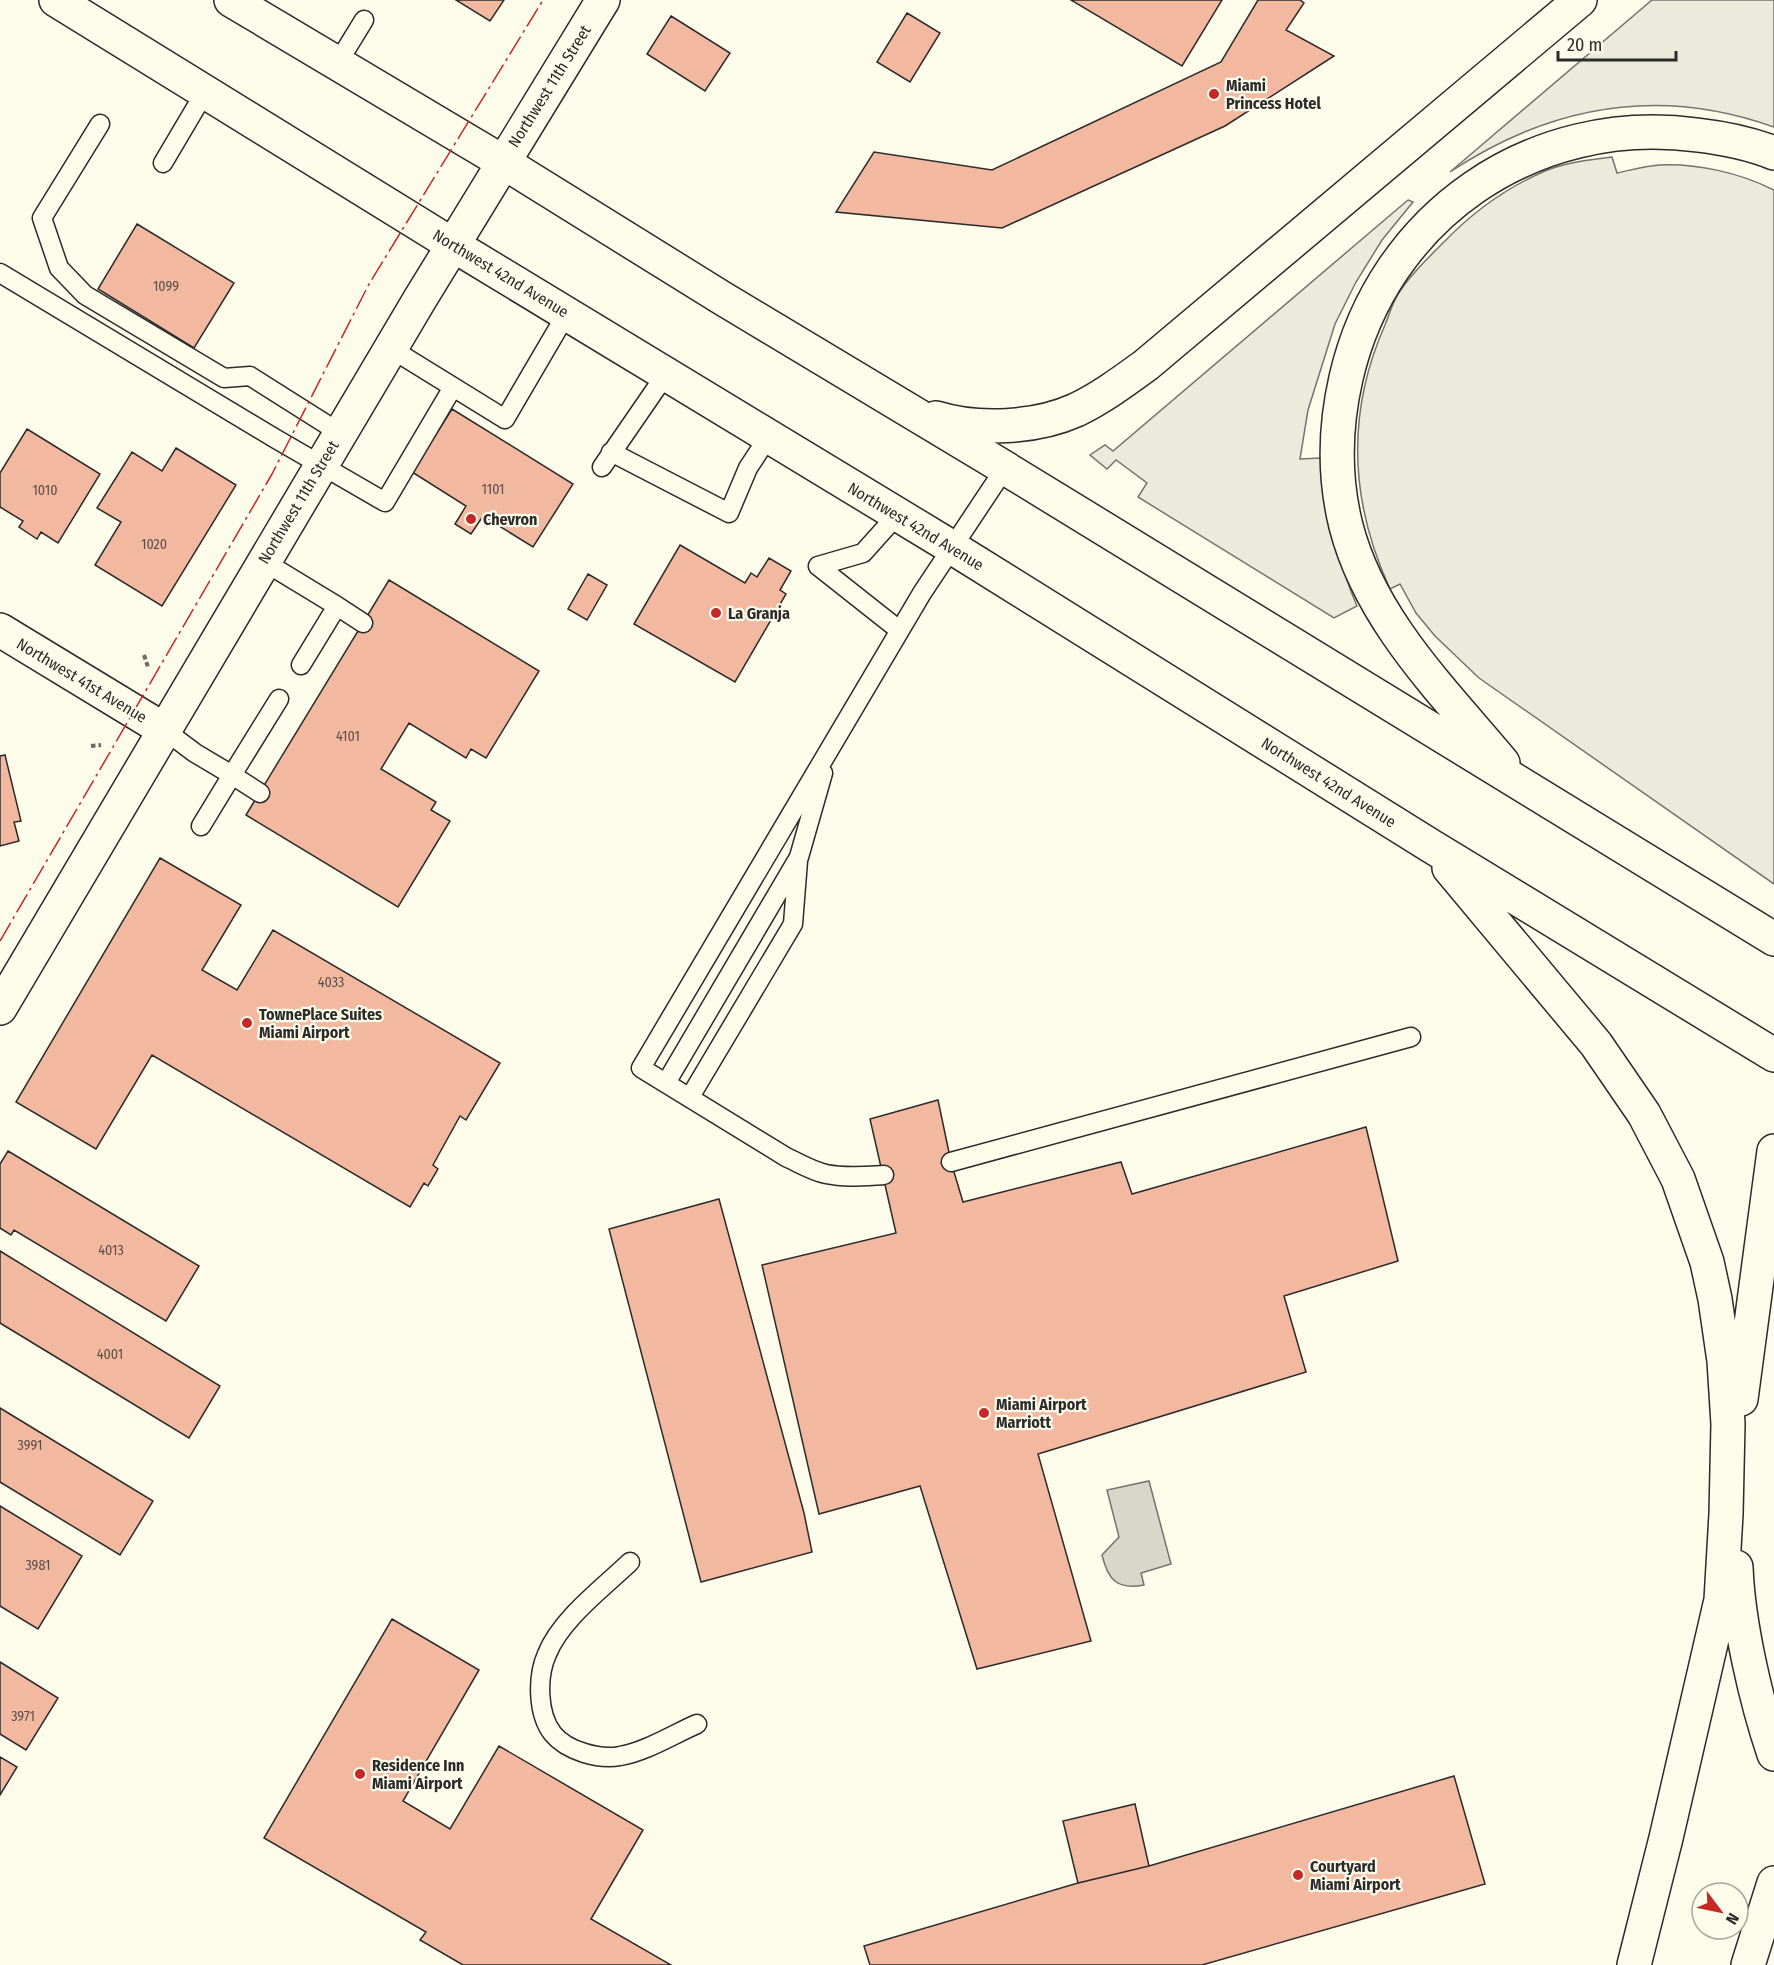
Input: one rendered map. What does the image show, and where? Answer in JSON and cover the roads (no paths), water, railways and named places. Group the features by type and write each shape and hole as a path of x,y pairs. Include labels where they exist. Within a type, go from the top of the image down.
{"main road":[{"name":"Northwest 42nd Avenue","path":"56,0 898,514 1431,846 1774,1056"},
{"name":"Northwest 11th Street","path":"0,1008 320,465 603,0"},
{"path":"904,408 953,423 1002,426 1034,422 1075,410 1109,392 1146,365 1580,0"},
{"path":"234,1 503,162 1774,939"},
{"path":"1522,785 1402,642 1378,602 1352,547 1341,497 1336,445 1343,392 1358,336 1380,289 1408,247 1425,228 1464,194 1525,158 1571,141 1644,131 1669,131 1716,137 1774,153"},
{"name":"Northwest 41st Avenue","path":"0,630 163,729"},
{"path":"1431,846 1596,1044 1644,1114 1678,1179 1707,1262 1715,1299 1724,1361 1728,1424 1721,1600 1661,1861 1634,1965"},
{"path":"1774,1151 1733,1470 1736,1572 1742,1617 1759,1704 1774,1754"},
{"path":"1748,1965 1774,1883"}],"lane":[{"path":"337,64 364,20"},
{"path":"163,163 205,92"},
{"path":"100,124 42,218 59,268 85,295 224,378 250,376 340,433"},
{"path":"0,273 385,502 453,387"},
{"path":"390,348 505,418 567,313"},
{"path":"666,374 607,459 729,513 748,468 769,436"},
{"path":"884,1175 825,1174 786,1157 723,1116 641,1068 899,630 1005,468"},
{"path":"898,514 863,553 818,566 899,630"},
{"path":"263,561 363,623"},
{"path":"301,665 337,606"},
{"path":"201,826 279,699"},
{"path":"163,729 195,753 260,793"},
{"path":"690,1097 794,924 799,857 830,748"},
{"path":"666,1083 799,857"},
{"path":"951,1162 1411,1037"},
{"path":"630,1562 582,1607 563,1628 547,1653 543,1664 540,1698 545,1717 553,1734 568,1745 592,1755 609,1757 631,1754 697,1724"}],"place":[{"name":"Miami Princess Hotel","path":"1214,94"},
{"name":"Chevron","path":"471,519"},
{"name":"La Granja","path":"716,613"},
{"name":"TownePlace Suites Miami Airport","path":"247,1023"},
{"name":"Miami Airport Marriott","path":"984,1413"},
{"name":"Residence Inn Miami Airport","path":"360,1774"},
{"name":"Courtyard Miami Airport","path":"1298,1875"}]}
